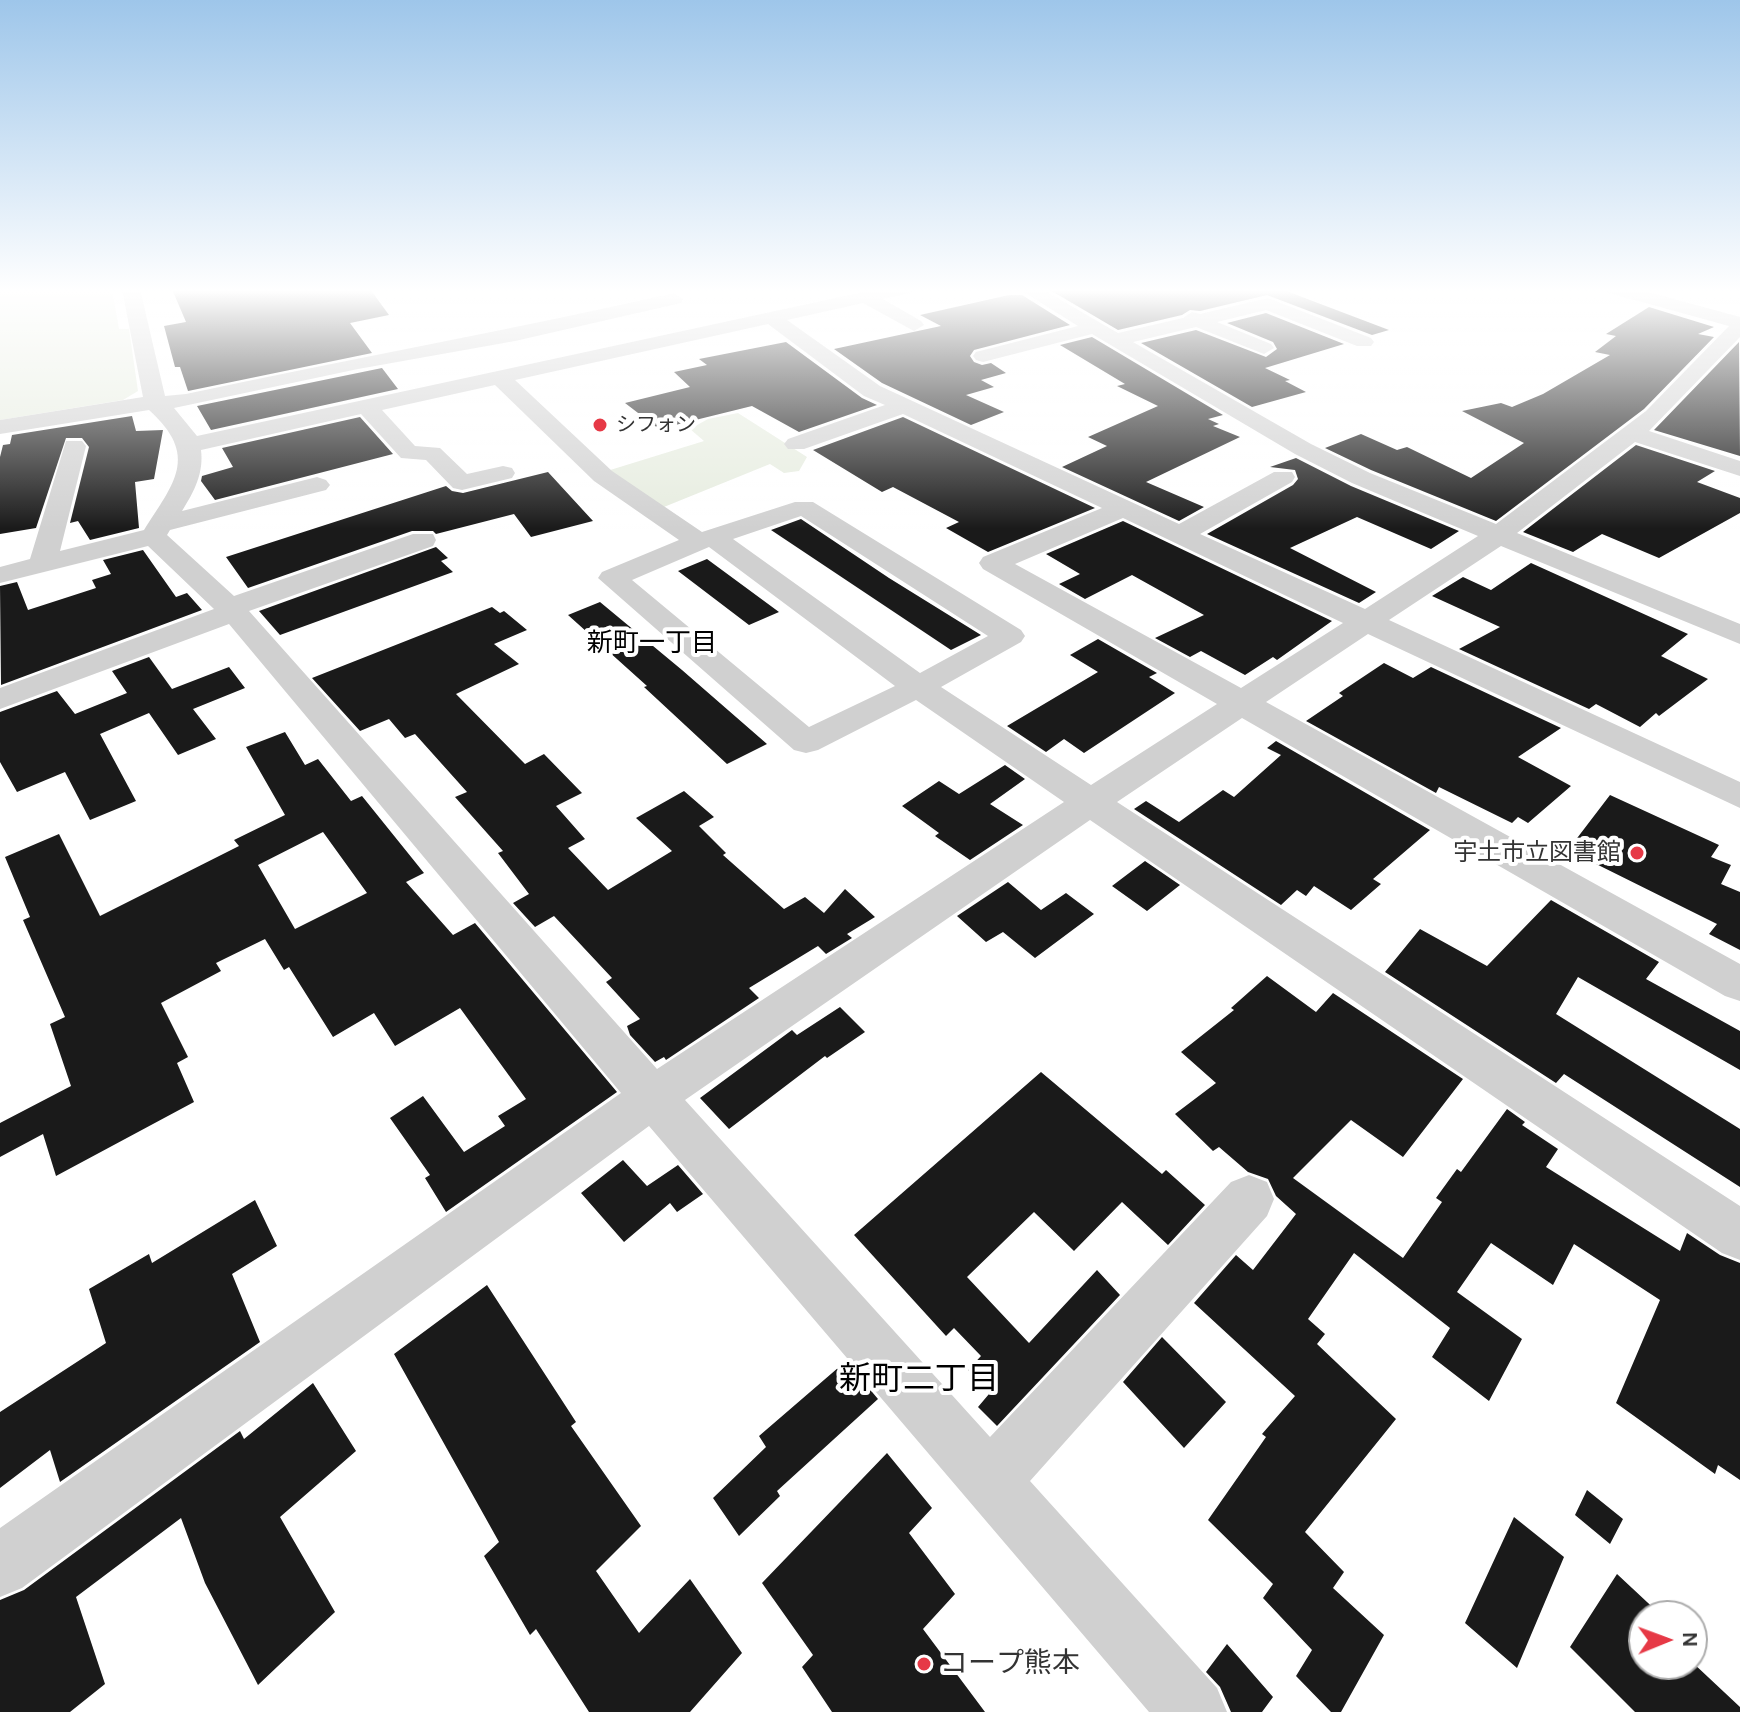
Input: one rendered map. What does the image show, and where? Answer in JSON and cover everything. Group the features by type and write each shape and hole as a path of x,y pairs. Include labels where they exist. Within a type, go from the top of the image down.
{"street":[{"path":"148,369 156,405 172,416 190,445 187,485 156,531"},
{"path":"0,427 128,405 186,401 331,369"},
{"path":"190,445 546,369"},
{"path":"842,369 872,391 1740,796"},
{"path":"1165,369 1303,449 1497,536 1740,635"},
{"path":"0,1566 653,1097 1090,802 1369,623 1497,536 1654,416 1699,369"},
{"path":"501,379 603,476 706,540 918,687 1740,1235"},
{"path":"796,444 905,406"},
{"path":"367,407 409,453 432,453 462,483 503,473"},
{"path":"1654,416 1683,425"},
{"path":"1632,433 1740,469"},
{"path":"43,563 74,446"},
{"path":"1180,534 1283,477"},
{"path":"0,575 317,485"},
{"path":"804,507 1010,636 918,687 806,742 612,578 706,540 804,507"},
{"path":"1125,508 993,563 1740,984"},
{"path":"156,531 231,610 1193,1712"},
{"path":"0,699 423,540"},
{"path":"990,1481 1249,1199"}],"shaded area":[{"path":"0,369 135,369 138,391 123,400 0,420"},
{"path":"738,413 807,457 799,471 784,473 770,464 659,509 607,471 704,441 690,429 708,419"}],"building":[{"path":"181,369 295,369 188,391"},
{"path":"378,369 383,369 398,389 211,430 197,406"},
{"path":"689,369 822,369 862,398 877,405 799,432 752,406 659,429 625,403 690,387 674,372"},
{"path":"862,369 1000,369 1006,373 981,380 994,387 966,395 1004,412 971,425 882,383"},
{"path":"1100,369 1146,369 1223,415 1208,419 1219,424 1213,426 1240,437 1146,482 1204,507 1179,521 1062,467 1107,446 1088,437 1158,406 1117,386 1125,384"},
{"path":"1186,369 1267,369 1306,392 1252,407"},
{"path":"1586,369 1683,369 1644,409 1496,521 1325,448 1361,434 1397,450 1407,447 1471,478 1524,443 1462,411 1501,403 1512,407 1543,394"},
{"path":"1713,369 1739,369 1740,456 1654,430"},
{"path":"132,416 136,431 163,430 154,479 135,482 139,528 90,540 78,521 70,523 89,447 82,438 66,438 36,528 0,534 0,457 3,445 10,444 12,435"},
{"path":"360,417 393,454 215,500 201,481 202,476 233,467 222,448"},
{"path":"903,417 1095,508 988,552 946,528 959,522 893,487 882,492 813,450"},
{"path":"1636,445 1715,471 1697,482 1740,498 1740,513 1659,558 1602,534 1573,552 1523,532"},
{"path":"1296,458 1351,486 1459,531 1431,549 1357,517 1290,548 1376,592 1359,603 1207,534 1293,485 1298,479 1295,470 1270,467"},
{"path":"548,472 593,521 531,537 514,514 436,534 433,531 412,531 248,588 226,557 446,486 463,493"},
{"path":"801,519 981,635 951,650 771,530"},
{"path":"1123,521 1332,621 1277,660 1273,657 1245,675 1201,651 1190,657 1155,638 1204,615 1132,575 1085,599 1059,584 1080,574 1046,554"},
{"path":"436,547 448,558 441,561 453,572 280,635 259,611"},
{"path":"143,550 176,597 187,593 202,610 1,685 0,586 17,582 28,610 96,588 92,580 111,574 103,560"},
{"path":"707,559 779,612 749,625 678,571"},
{"path":"1531,563 1688,634 1661,656 1708,679 1640,727 1596,704 1589,709 1459,649 1500,627 1432,596 1463,577 1491,590"},
{"path":"600,602 767,744 727,764 568,615"},
{"path":"492,607 500,613 504,611 527,630 494,644 519,664 456,694 525,764 544,754 582,793 556,806 585,839 568,848 608,890 672,851 636,818 684,791 714,817 699,826 726,853 723,855 784,909 805,897 824,913 845,889 875,917 847,934 852,938 826,954 818,946 749,988 759,998 666,1060 664,1057 655,1062 630,1035 627,1026 640,1019 606,982 612,978 554,916 535,927 513,903 529,894 498,853 503,851 455,797 467,792 415,734 405,738 389,719 360,731 312,678"},
{"path":"1098,639 1157,673 1149,677 1175,693 1084,753 1064,739 1046,752 1007,726 1098,672 1070,655"},
{"path":"149,657 172,689 229,667 245,688 193,709 216,739 178,755 149,713 100,734 136,801 90,820 65,772 17,792 0,762 0,712 57,691 75,714 127,693 112,671"},
{"path":"1384,663 1413,678 1431,667 1561,728 1518,757 1571,786 1528,823 1518,817 1512,823 1439,787 1436,793 1306,721 1343,696 1339,693"},
{"path":"285,732 305,765 318,759 351,801 362,796 424,873 406,882 453,935 475,923 617,1092 446,1212 425,1178 430,1175 390,1118 423,1096 464,1152 505,1126 498,1116 526,1099 460,1008 395,1046 374,1013 333,1037 289,967 284,970 265,939 216,963 221,971 161,1003 188,1057 177,1063 194,1102 56,1176 43,1134 0,1157 0,1123 71,1086 50,1024 65,1017 23,920 30,917 5,857 59,834 100,916 239,846 234,840 285,815 246,747","holes":["323,832 367,893 295,929 258,865"]},
{"path":"1276,741 1430,830 1373,879 1381,884 1351,910 1314,886 1306,896 1297,890 1281,905 1134,809 1146,801 1179,822 1223,790 1234,797 1281,755 1267,748"},
{"path":"1005,765 1025,779 990,804 1023,825 970,860 935,836 939,833 902,806 939,781 959,794"},
{"path":"1610,795 1719,845 1711,857 1731,865 1721,884 1740,892 1740,950 1709,934 1717,924 1568,850"},
{"path":"1145,861 1180,885 1147,911 1112,886"},
{"path":"1008,882 1041,910 1066,893 1094,914 1035,958 1003,932 986,942 957,916"},
{"path":"1551,900 1659,962 1646,979 1740,1031 1740,1070 1578,977 1556,1014 1740,1129 1740,1187 1564,1074 1556,1083 1385,972 1420,929 1487,966"},
{"path":"1267,976 1316,1012 1333,993 1463,1079 1403,1157 1351,1120 1293,1178 1403,1258 1442,1202 1436,1198 1457,1169 1461,1172 1507,1109 1525,1122 1522,1125 1558,1149 1546,1167 1680,1251 1687,1233 1720,1255 1740,1263 1740,1480 1718,1465 1715,1474 1616,1403 1660,1300 1574,1244 1553,1285 1491,1243 1457,1292 1522,1339 1489,1401 1432,1357 1450,1328 1354,1253 1308,1319 1325,1334 1317,1344 1396,1419 1305,1532 1344,1572 1333,1588 1384,1635 1341,1712 1331,1712 1296,1676 1312,1650 1263,1598 1273,1584 1208,1520 1266,1437 1262,1434 1295,1396 1194,1303 1236,1255 1253,1270 1296,1214 1276,1196 1268,1179 1248,1172 1219,1147 1213,1151 1175,1114 1216,1083 1181,1052 1234,1010 1231,1008"},
{"path":"840,1007 865,1032 827,1058 825,1056 729,1129 700,1098 792,1030 797,1035"},
{"path":"1041,1072 1162,1174 1166,1170 1205,1205 1168,1245 1122,1202 1074,1251 1034,1212 967,1277 1029,1343 1097,1270 1120,1295 997,1426 978,1407 989,1394 968,1370 981,1356 954,1328 946,1336 854,1235"},
{"path":"623,1160 647,1186 678,1165 703,1194 677,1212 670,1203 624,1242 581,1193"},
{"path":"255,1200 277,1246 232,1274 260,1342 60,1482 50,1450 0,1488 0,1412 106,1343 89,1289 149,1254 152,1263"},
{"path":"487,1285 576,1422 571,1426 641,1526 596,1571 639,1633 690,1579 742,1653 690,1712 589,1712 536,1629 530,1635 484,1556 499,1542 394,1354"},
{"path":"1162,1337 1226,1402 1184,1448 1123,1382"},
{"path":"846,1361 878,1399 777,1491 780,1496 739,1536 713,1498 766,1447 759,1436"},
{"path":"313,1383 356,1451 280,1517 335,1612 258,1685 205,1583 181,1518 76,1597 105,1684 70,1712 0,1712 0,1600 24,1590 240,1431 244,1439"},
{"path":"887,1453 932,1508 909,1533 955,1594 923,1629 985,1712 832,1712 802,1667 813,1655 762,1583"},
{"path":"1587,1490 1623,1519 1610,1544 1575,1515"},
{"path":"1514,1517 1564,1557 1517,1668 1465,1623"},
{"path":"1617,1574 1645,1600 1628,1600 1628,1680 1708,1680 1708,1677 1740,1707 1740,1712 1635,1712 1570,1647"},
{"path":"1227,1644 1273,1697 1262,1712 1231,1712 1220,1687 1206,1672"}],"place":[{"name":"シフォン","path":"600,425"},
{"name":"宇土市立図書館","path":"1637,853"},
{"name":"コープ熊本","path":"924,1664"}],"district":[{"name":"新町一丁目","path":"652,644"},
{"name":"新町二丁目","path":"919,1380"}]}
